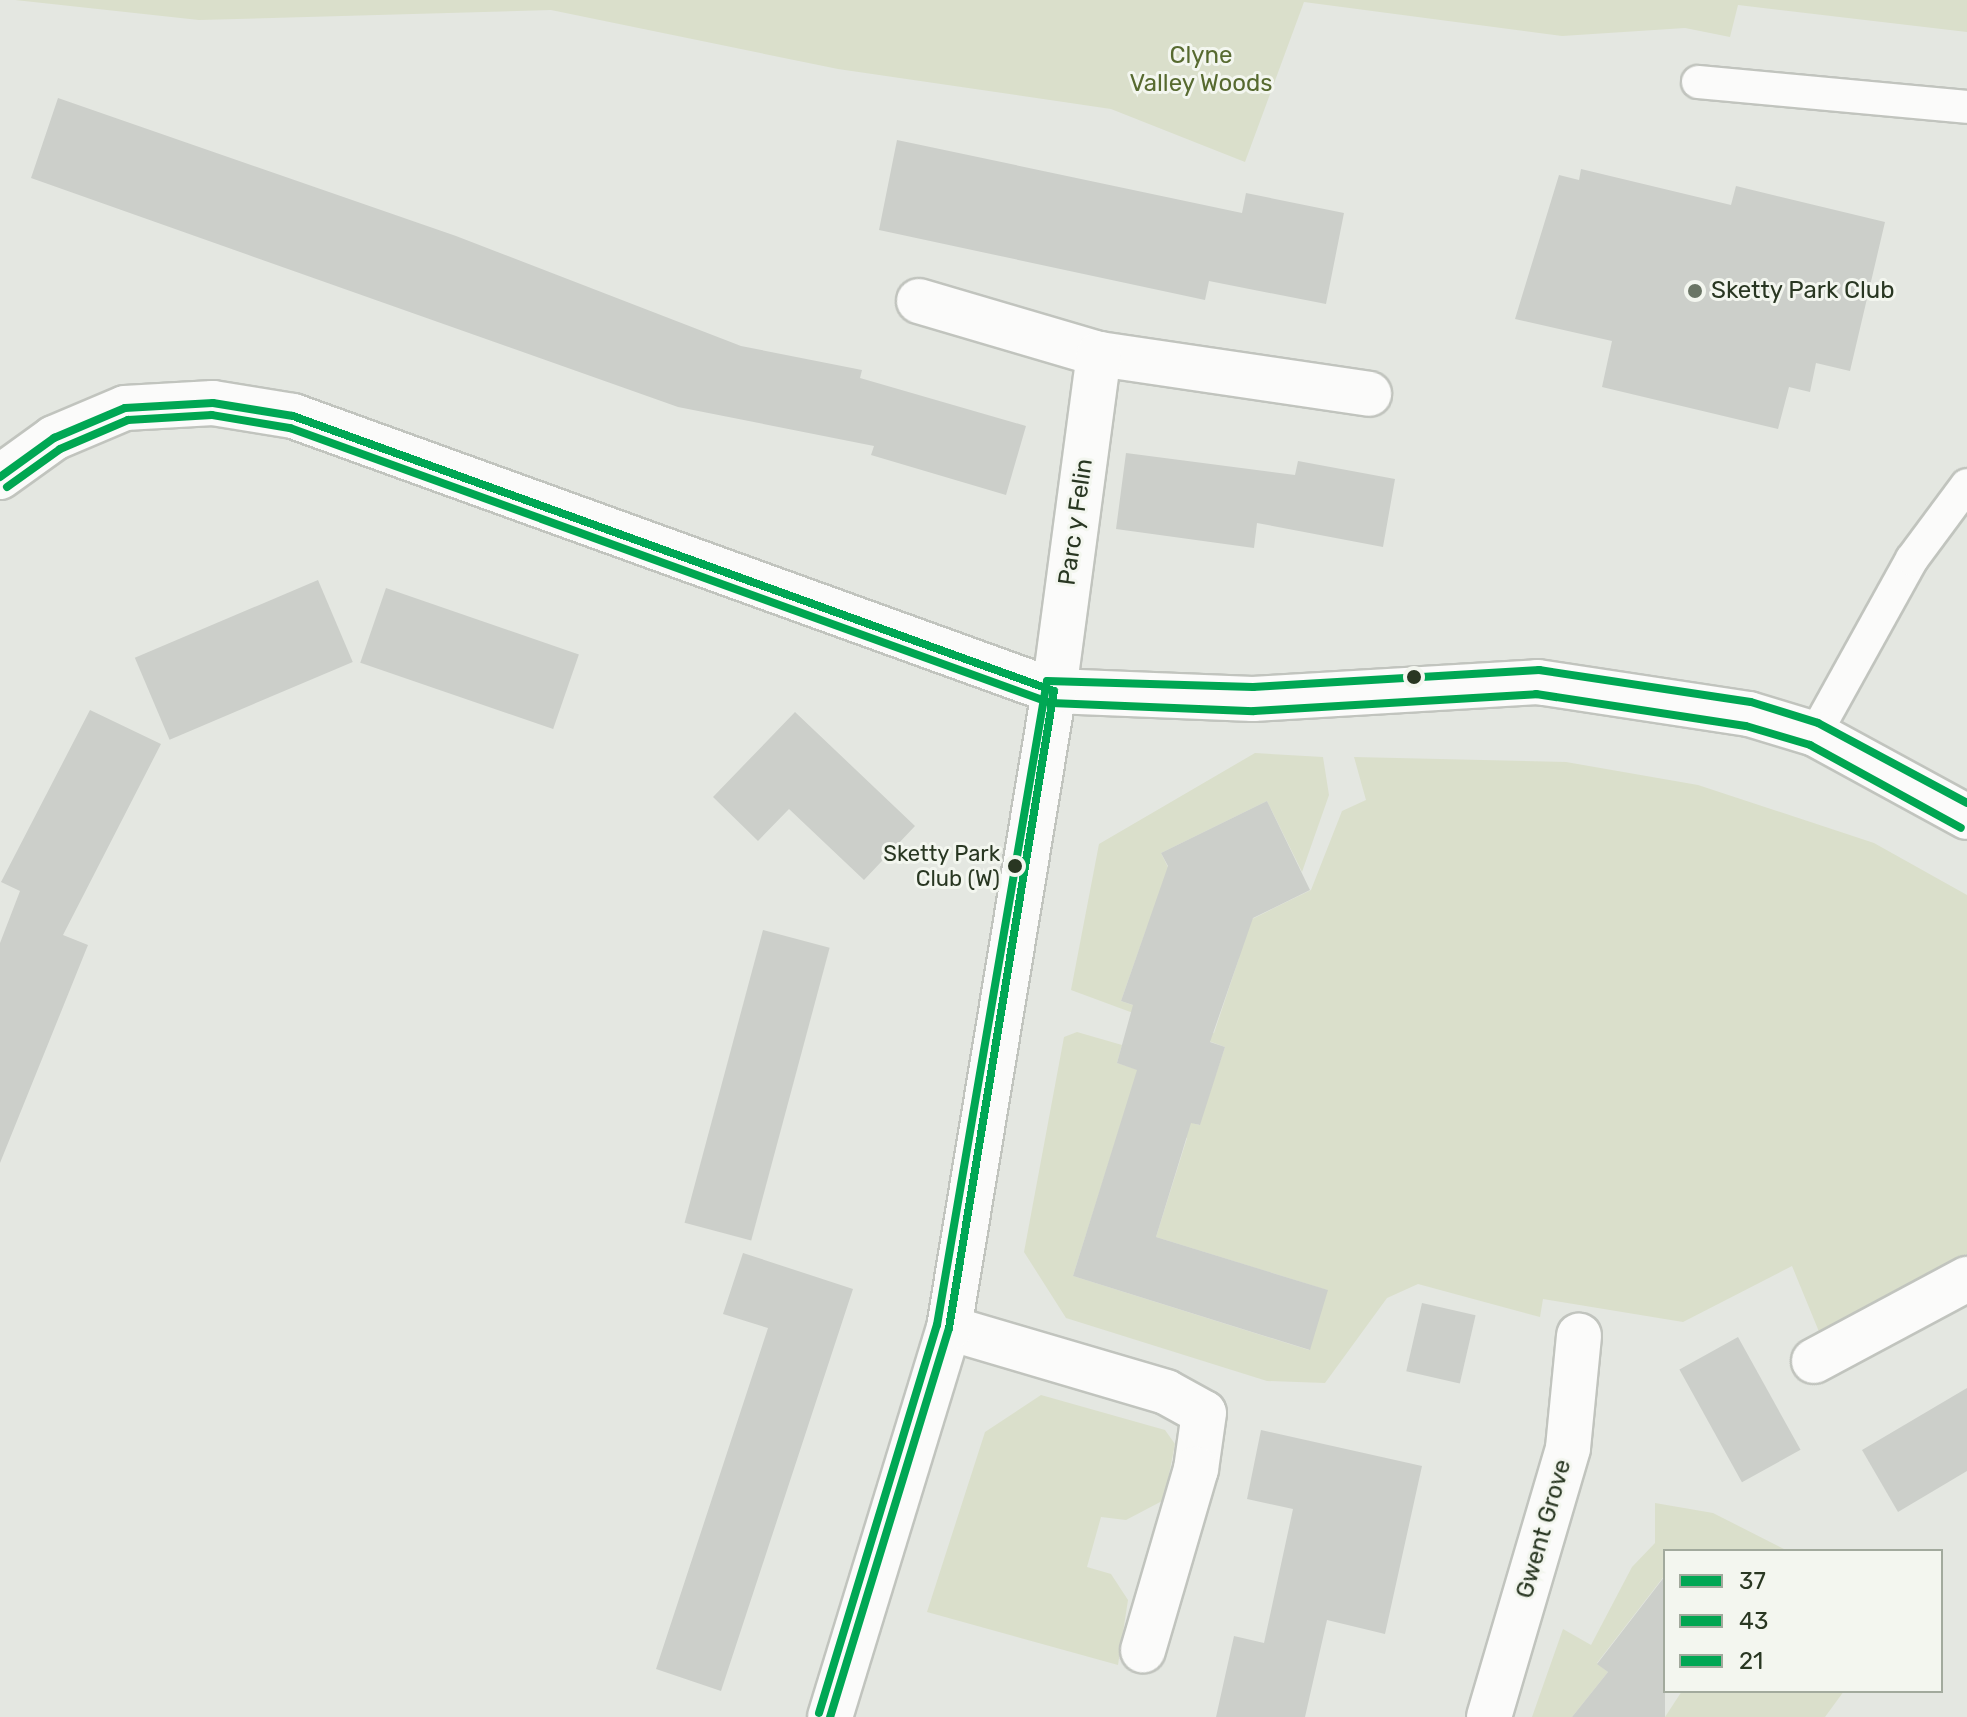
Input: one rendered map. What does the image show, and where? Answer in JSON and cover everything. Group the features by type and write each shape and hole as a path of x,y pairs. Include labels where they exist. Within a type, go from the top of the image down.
{"street":[{"path":"919,301 1099,354 1369,394"},
{"name":"Parc y Felin","path":"830,1717 949,1328 1054,691 1099,354"},
{"path":"0,477 54,438 125,408 213,403 293,416 1054,691 1253,699 1537,682 1749,714 1815,734 1967,817"},
{"path":"1814,1361 1967,1279"},
{"path":"949,1328 1166,1392 1204,1413 1196,1469 1143,1650"},
{"name":"Gwent Grove","path":"1489,1717 1568,1448 1579,1336"}],"lane":[{"path":"1698,82 1967,107"},
{"path":"1815,734 1912,559 1967,485"}],"green space":[{"name":"Clyne Valley Woods","path":"15,0 1967,0 1967,32 1738,5 1730,37 1685,28 1562,36 1304,2 1245,162 1111,109 838,69 551,10 199,20"},
{"path":"1255,753 1323,757 1329,795 1302,872 1267,801 1161,853 1205,942 1311,890 1342,811 1366,800 1354,757 1566,762 1698,785 1874,843 1967,895 1967,1254 1822,1339 1792,1266 1683,1322 1543,1299 1540,1317 1418,1284 1387,1298 1325,1383 1267,1381 1066,1318 1024,1252 1064,1037 1077,1032 1122,1045 1117,1063 1142,1071 1132,1104 1199,1125 1225,1047 1071,990 1099,844","holes":["1147,927 1239,958 1214,1033 1121,1001","1123,1117 1187,1138 1156,1237 1327,1290 1309,1350 1073,1276"]},
{"path":"1041,1395 1165,1430 1175,1444 1164,1500 1126,1520 1101,1517 1087,1567 1111,1574 1128,1600 1118,1665 927,1612 985,1432"},
{"path":"1655,1503 1713,1513 1784,1549 1663,1549 1663,1578 1597,1663 1608,1672 1572,1717 1532,1717 1563,1629 1591,1645 1632,1567 1655,1543"},
{"path":"1681,1693 1843,1693 1825,1717 1665,1717"}],"building":[{"path":"58,98 456,236 741,346 862,370 860,378 1026,426 1006,495 871,455 874,446 678,407 31,178"},
{"path":"897,140 1242,213 1246,193 1344,213 1326,304 1209,281 1205,300 879,230"},
{"name":"Sketty Park Club","path":"1581,169 1731,205 1736,186 1885,222 1850,371 1816,363 1810,392 1789,387 1778,429 1602,387 1612,341 1515,319 1559,175 1579,180"},
{"path":"1126,453 1295,475 1298,461 1395,479 1383,547 1257,523 1254,548 1116,529"},
{"path":"318,580 353,662 170,740 135,658"},
{"path":"386,588 579,654 553,729 360,663"},
{"path":"90,710 161,744 63,935 88,945 0,1163 0,943 20,891 1,882"},
{"path":"795,712 915,826 864,880 789,809 758,841 713,797"},
{"path":"1267,801 1310,890 1253,918 1210,1042 1225,1047 1200,1125 1191,1123 1156,1237 1328,1290 1310,1350 1073,1276 1137,1070 1117,1063 1133,1005 1121,1001 1168,866 1161,853"},
{"path":"763,930 830,948 751,1241 685,1223"},
{"path":"743,1253 853,1289 721,1691 656,1669 768,1328 723,1314"},
{"path":"1422,1303 1476,1315 1460,1384 1406,1371"},
{"path":"1738,1337 1801,1450 1742,1482 1679,1369"},
{"path":"1967,1388 1967,1471 1898,1512 1862,1450"},
{"path":"1261,1430 1422,1466 1385,1634 1327,1620 1305,1717 1216,1717 1234,1636 1264,1643 1293,1509 1247,1499"},
{"path":"1663,1579 1665,1717 1572,1717 1608,1672 1597,1664"}],"transit line":[{"name":"37","path":"0,477 54,438 125,408 213,403 293,416 1054,691 949,1328 830,1717"},
{"name":"43","path":"7,487 60,449 128,420 212,415 290,428 1051,703 1254,711 1536,694 1746,726 1810,745 1961,828"},
{"name":"21","path":"819,1713 937,1325 1047,681 1253,687 1539,670 1751,702 1818,723 1967,803"}],"place":[{"name":"Sketty Park Club","path":"1695,291"},
{"name":"Sketty Park Club (W)","path":"1015,866"}]}
